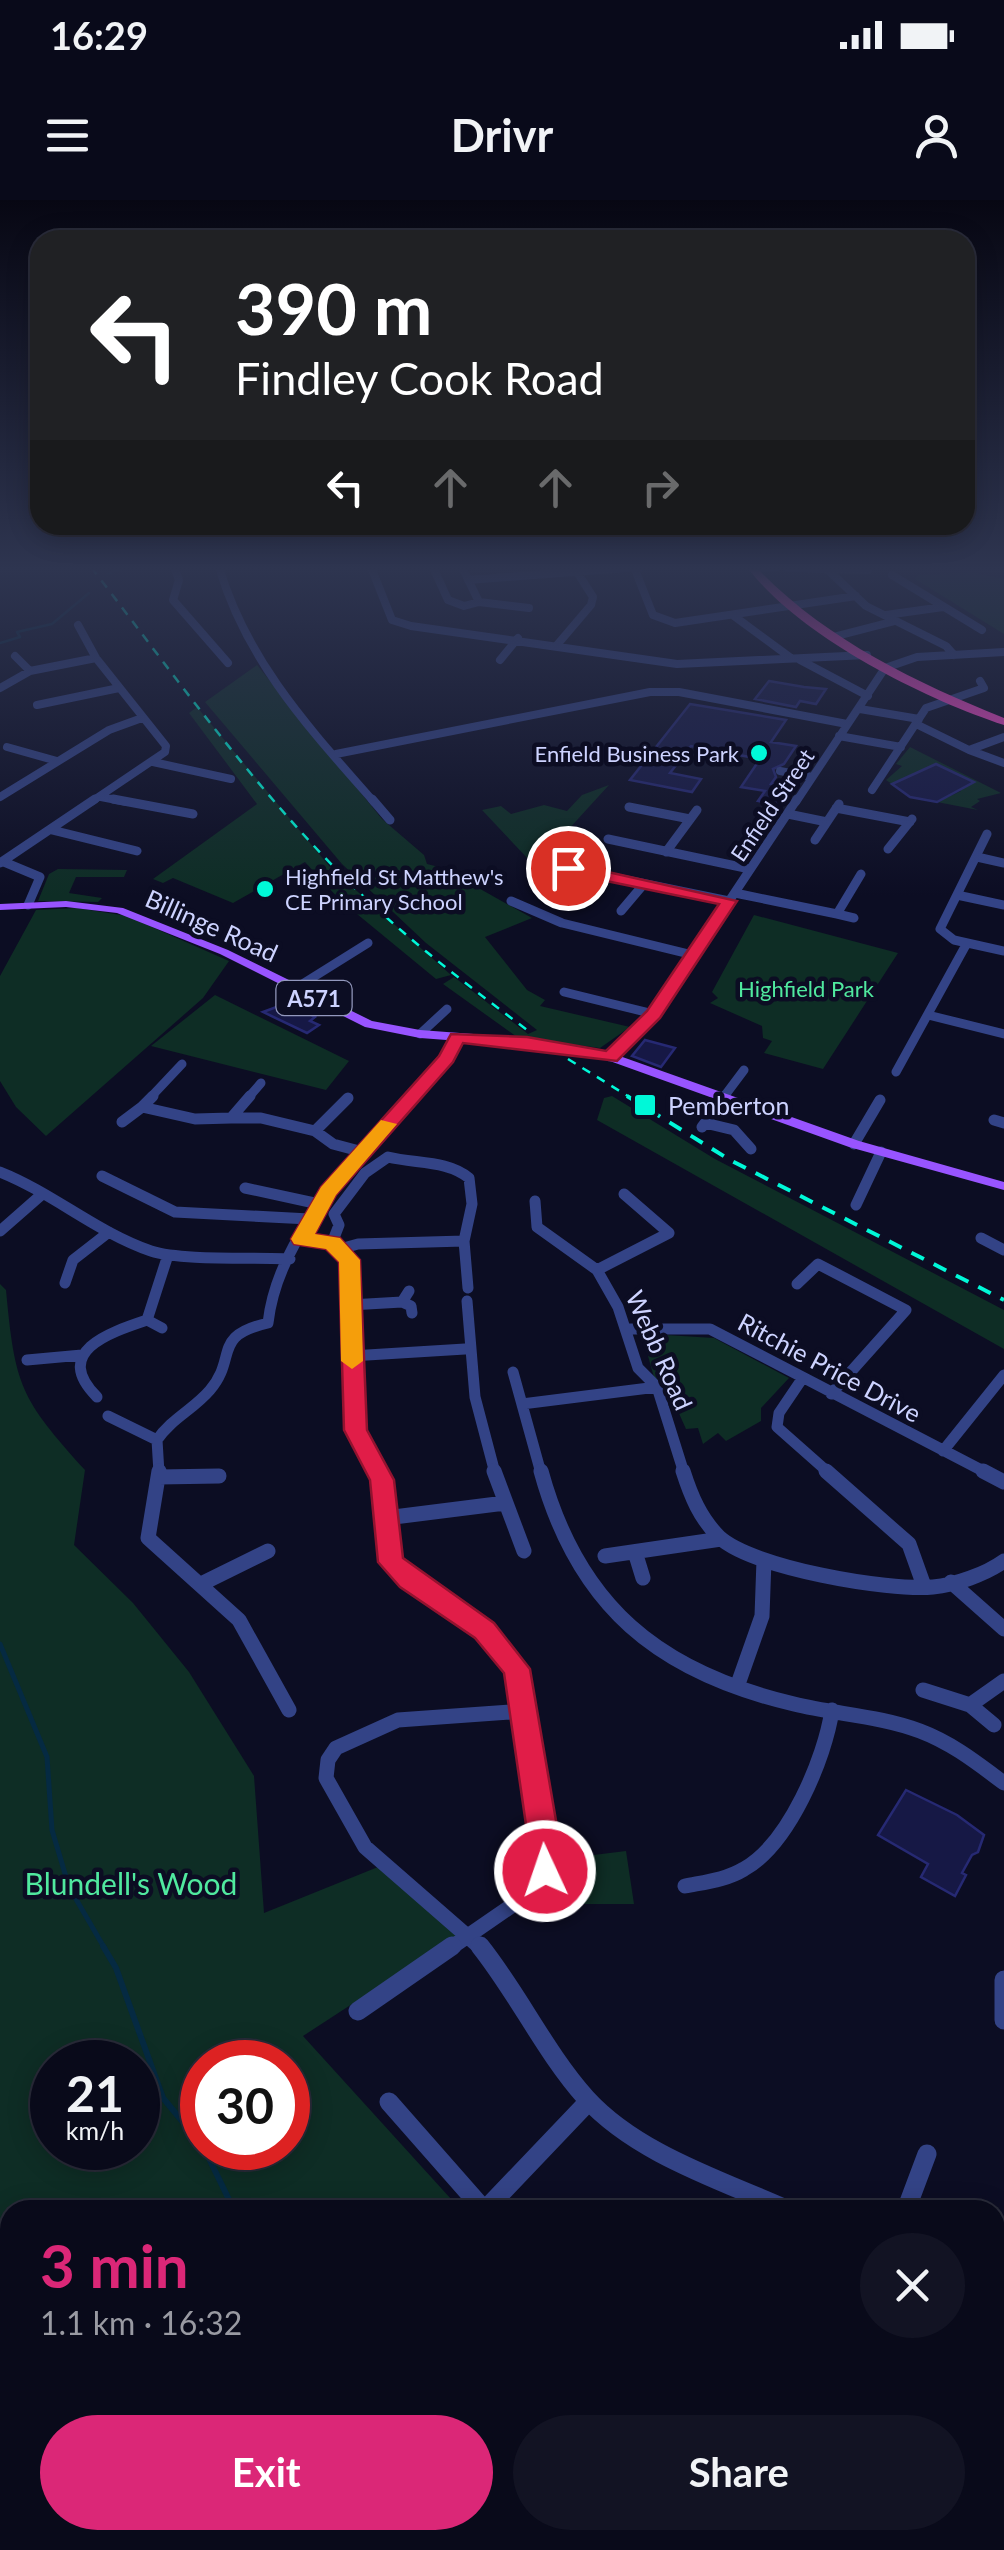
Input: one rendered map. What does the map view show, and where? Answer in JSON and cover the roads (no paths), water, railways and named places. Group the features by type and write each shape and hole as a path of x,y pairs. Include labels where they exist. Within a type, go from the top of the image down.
{"highway":[{"path":"912,678 1004,722"}],"main road":[{"name":"Billinge Road","path":"28,905 83,904 136,915 369,1024 420,1034 527,1042 610,1058 854,1144 1004,1186"},
{"name":"A571","path":"0,907 28,905"}],"street":[{"path":"2,862 153,762 166,746 110,677"},
{"path":"274,677 390,820"},
{"path":"829,677 868,696"},
{"name":"Enfield Street","path":"610,1058 654,1014 880,677"},
{"path":"891,677 912,678"},
{"path":"872,790 930,706 984,688 980,681"},
{"path":"37,705 119,688"},
{"path":"336,754 650,692 680,692 847,724"},
{"path":"860,709 918,722 1004,764"},
{"path":"2,794 109,730 142,718"},
{"path":"840,736 901,747"},
{"path":"970,750 1004,737"},
{"path":"7,747 57,762"},
{"path":"153,762 231,779"},
{"path":"780,771 812,777"},
{"path":"101,797 193,814"},
{"path":"815,840 838,806 912,820 889,852"},
{"path":"629,807 690,820"},
{"path":"666,852 697,810"},
{"path":"788,814 827,822"},
{"path":"52,830 137,851"},
{"path":"987,834 940,929 947,938 1004,951"},
{"path":"608,839 750,869"},
{"path":"977,857 1004,863"},
{"path":"2,862 40,877 28,905"},
{"path":"568,868 854,918"},
{"path":"837,914 861,874"},
{"path":"621,911 643,884"},
{"path":"957,895 1004,905"},
{"path":"511,901 562,923 693,955"},
{"path":"296,988 368,943"},
{"path":"896,1072 967,943"},
{"path":"564,992 654,1014"},
{"path":"420,1034 447,1009"},
{"path":"928,1015 1004,1034"},
{"path":"289,1710 240,1620 148,1538 158,1477 158,1440 166,1427 212,1388 229,1340 242,1329 268,1322 271,1295 320,1204 447,1058 457,1038"},
{"path":"122,1122 142,1107 182,1064"},
{"path":"744,1070 704,1124 734,1130 751,1149"},
{"path":"231,1118 260,1083"},
{"path":"315,1131 348,1098"},
{"path":"854,1144 880,1100"},
{"path":"142,1107 195,1120 261,1118 315,1131 333,1144 362,1152"},
{"path":"856,1206 881,1152"},
{"path":"336,1246 339,1225 334,1214 365,1173 388,1156 419,1165 448,1164 466,1174 472,1204 464,1241 468,1294 465,1349 504,1504 524,1550"},
{"path":"0,1172 23,1181 40,1196 108,1232 168,1255 290,1259"},
{"path":"102,1176 175,1212 310,1220"},
{"path":"245,1188 320,1204"},
{"path":"596,1270 670,1233 624,1194"},
{"path":"0,1231 40,1196"},
{"name":"Webb Road","path":"535,1201 537,1227 596,1270 626,1329 638,1368 656,1387 694,1505 720,1539"},
{"path":"66,1282 73,1260 108,1232"},
{"path":"301,1239 336,1246 464,1241"},
{"path":"987,1240 1004,1250"},
{"path":"336,1246 349,1260 356,1430 382,1480 391,1562 409,1580 485,1631 516,1669 545,1838 545,1871 533,1890 358,2012"},
{"path":"147,1320 168,1255"},
{"path":"797,1284 818,1264 906,1310 831,1394"},
{"path":"350,1305 406,1296 412,1313"},
{"path":"96,1398 80,1383 77,1370 82,1356 103,1335 147,1320 162,1328"},
{"name":"Ritchie Price Drive","path":"626,1329 710,1330 1004,1482"},
{"path":"352,1356 465,1349"},
{"path":"27,1360 82,1356"},
{"path":"514,1372 555,1524 599,1594 642,1641 789,1703 918,1730 962,1751 1002,1783"},
{"path":"943,1451 1004,1375"},
{"path":"802,1379 779,1412 777,1427 910,1544 924,1586"},
{"path":"522,1404 656,1387"},
{"path":"108,1416 158,1440"},
{"path":"158,1477 219,1476"},
{"path":"386,1518 504,1504"},
{"path":"606,1556 720,1539 764,1560 875,1586 952,1582 992,1570 1004,1561"},
{"path":"201,1584 268,1551"},
{"path":"635,1552 643,1578"},
{"path":"738,1684 762,1616 764,1560"},
{"path":"952,1582 1004,1629"},
{"path":"970,1704 1004,1682"},
{"path":"924,1690 970,1704 994,1724"},
{"path":"685,1886 738,1873 760,1856 828,1745 832,1710"},
{"path":"525,1711 398,1720 336,1748 328,1760 326,1778 365,1846 470,1934 508,1980 549,2052 589,2100 652,2148 766,2200"},
{"path":"1004,1980 1004,2020"},
{"path":"494,2200 589,2100"},
{"path":"389,2102 475,2200"},
{"path":"910,2200 927,2154"}],"waterway":[{"path":"0,1644 47,1757 52,1830 69,1887 105,1949"},
{"path":"103,1946 116,1968 163,2098 180,2118"},
{"path":"215,2170 229,2200"}],"railway":[{"path":"175,677 237,757 332,865 403,932 531,1033"},
{"path":"568,1059 631,1098"},
{"path":"627,1096 730,1160 1004,1300"}],"place":[{"name":"Enfield Business Park","path":"759,753"},
{"name":"Highfield St Matthew's CE Primary School","path":"265,889"},
{"name":"Pemberton","path":"645,1105"}],"park label":[{"name":"Highfield Park","path":"806,988"},
{"name":"Blundell's Wood","path":"131,1883"}]}
